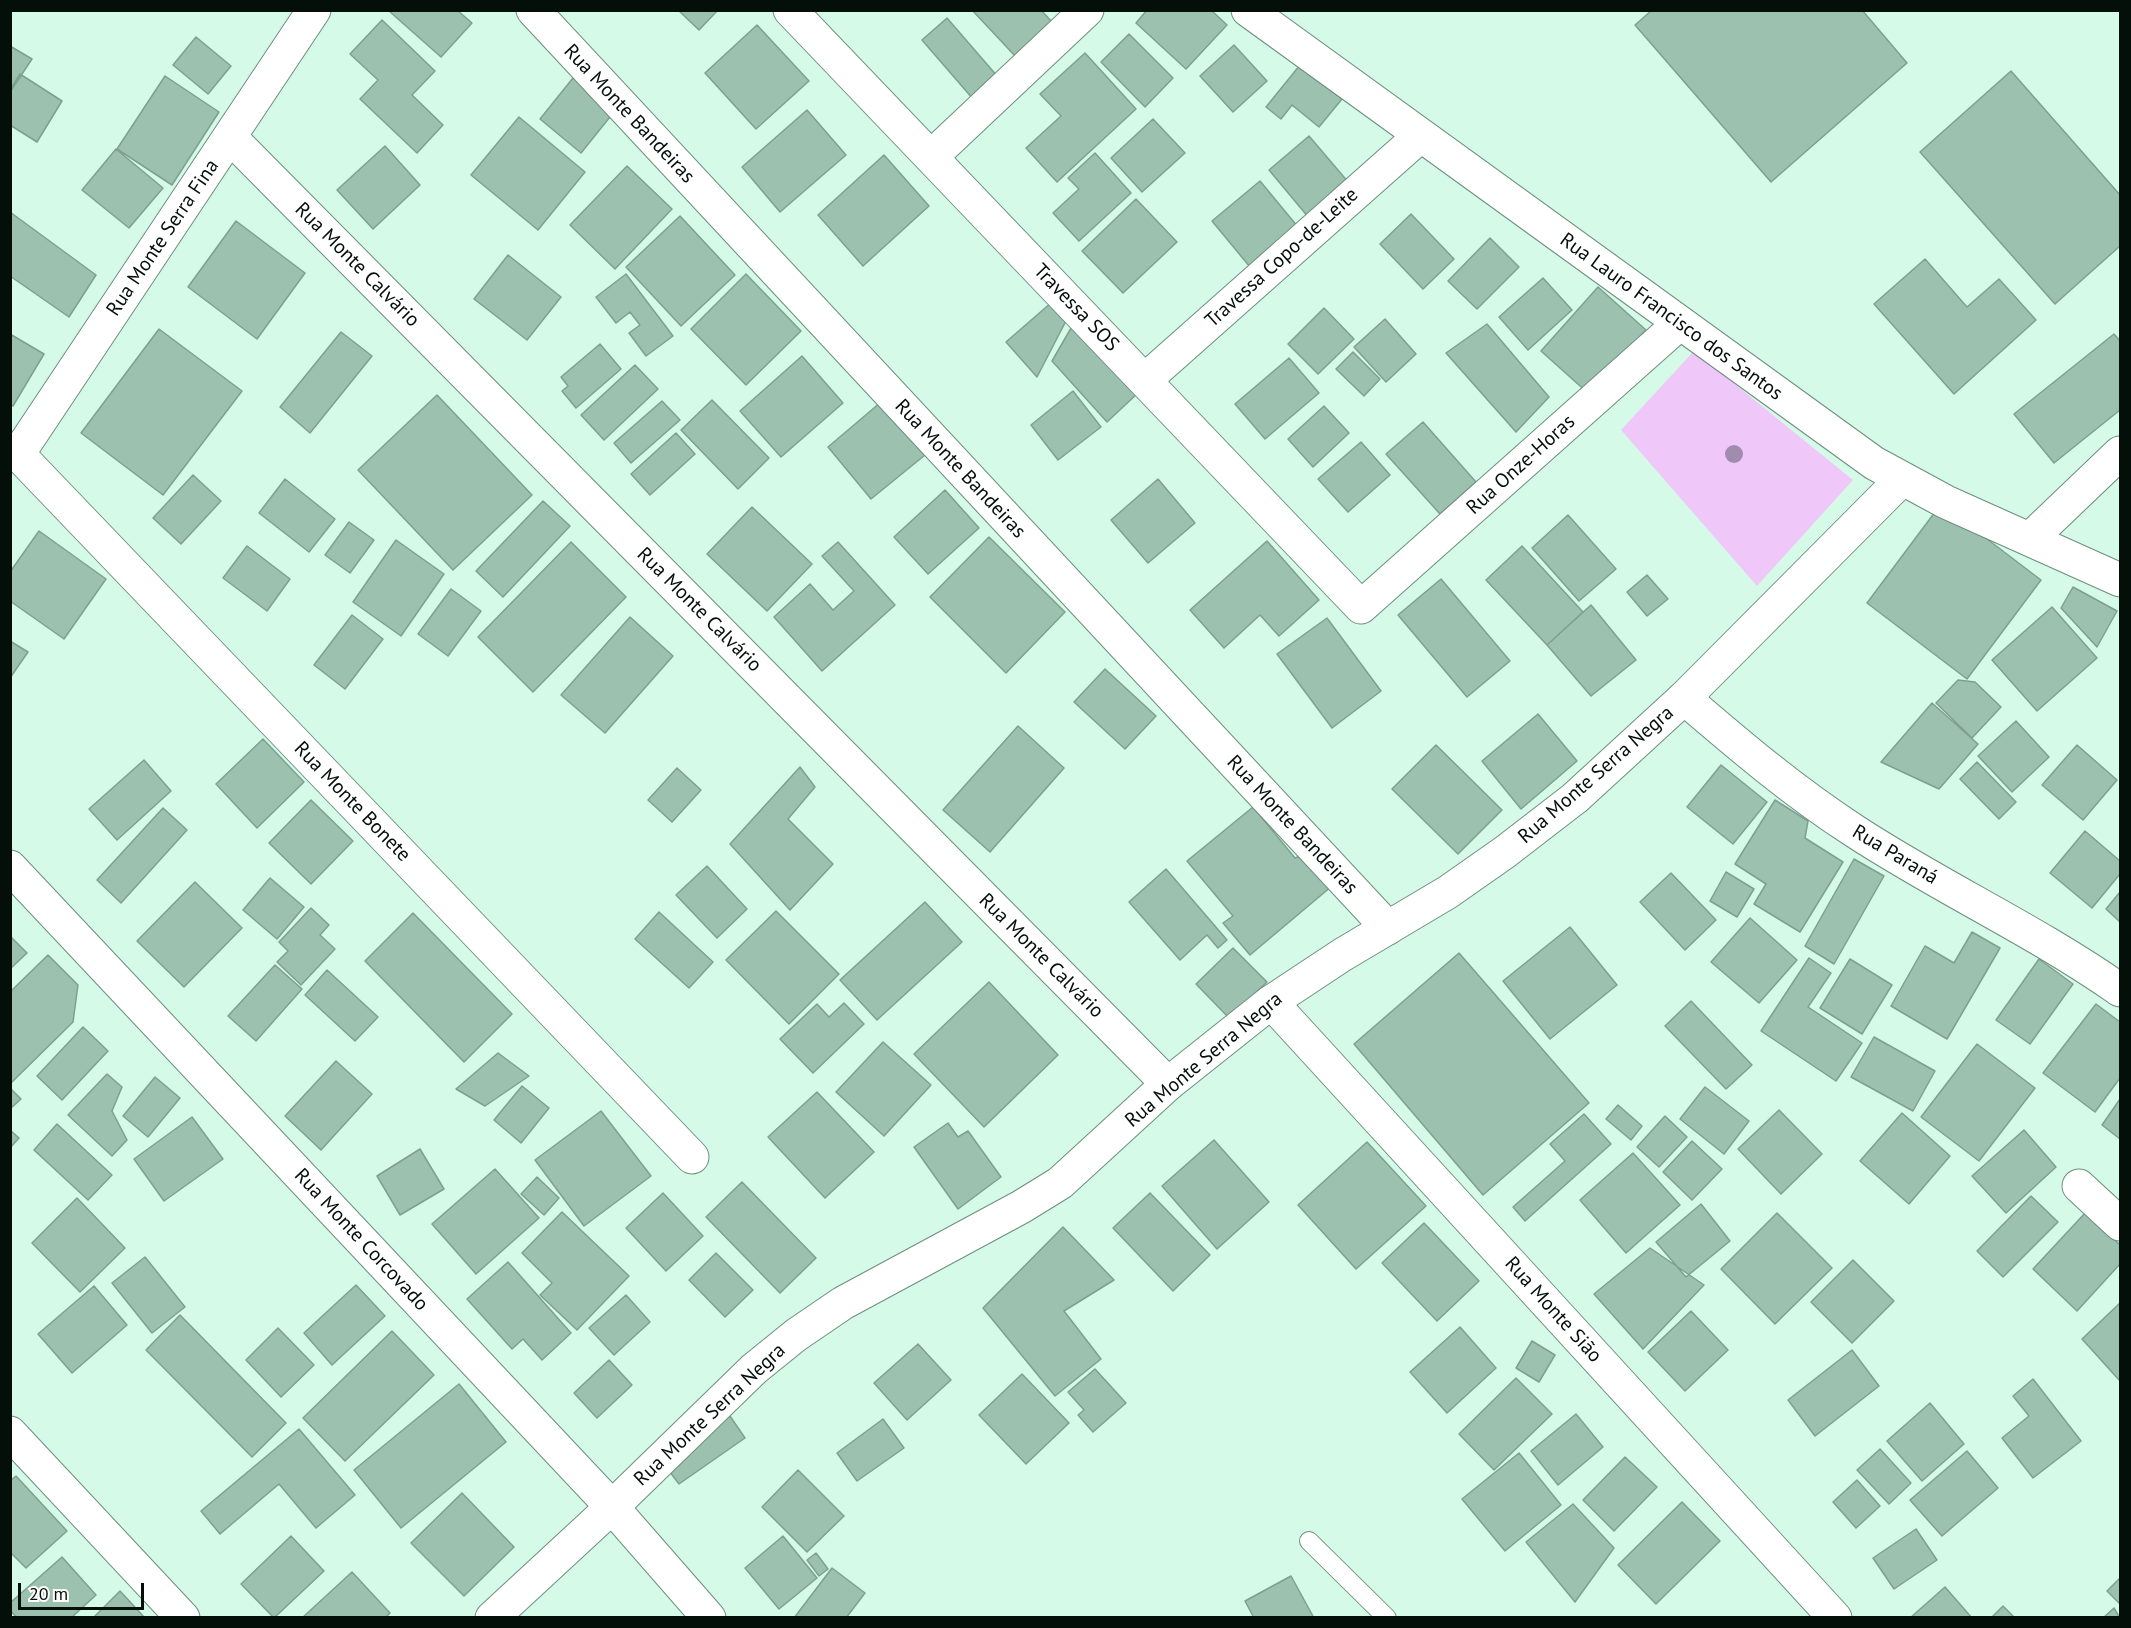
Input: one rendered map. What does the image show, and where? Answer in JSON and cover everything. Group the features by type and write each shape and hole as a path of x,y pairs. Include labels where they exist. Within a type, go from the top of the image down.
{"street":[{"name":"Rua Monte Serra Fina","path":"13,456 314,10"},
{"name":"Rua Monte Bandeiras","path":"533,10 1388,928"},
{"name":"Travessa SOS","path":"790,10 1361,607"},
{"path":"931,157 1087,10"},
{"name":"Rua Lauro Francisco dos Santos","path":"1248,10 1901,480 2121,580"},
{"name":"Rua Monte Calvário","path":"231,136 1168,1084"},
{"name":"Travessa Copo-de-Leite","path":"1145,380 1420,136"},
{"name":"Rua Onze-Horas","path":"1361,607 1680,323"},
{"path":"2030,539 2121,453"},
{"name":"Rua Monte Bonete","path":"13,456 692,1157"},
{"name":"Rua Monte Serra Negra","path":"492,1617 612,1507 754,1369 796,1335 843,1303 1021,1207 1060,1183 1168,1084 1270,1002 1505,852 1625,754 1684,698 1901,480"},
{"name":"Rua Paraná","path":"1684,698 1764,767 1856,832 2056,947 2121,990"},
{"name":"Rua Monte Corcovado","path":"10,867 612,1507 709,1617"},
{"name":"Rua Monte Sião","path":"1270,1002 1835,1617"},
{"path":"2079,1186 2121,1224"},
{"path":"10,1433 183,1617"}],"lane":[{"path":"1309,1540 1387,1617"}],"shaded area":[{"path":"1694,351 1853,480 1757,586 1621,430"}],"building":[{"path":"457,10 472,23 441,57 389,11"},
{"path":"678,10 718,10 699,30"},
{"path":"972,10 1041,10 1053,23 1016,57"},
{"path":"1147,10 1211,10 1227,25 1186,69 1136,23"},
{"path":"1652,10 1862,10 1907,63 1771,182 1635,25"},
{"path":"947,18 998,77 973,99 922,40"},
{"path":"382,20 435,71 412,95 443,125 417,153 360,99 378,80 350,54"},
{"path":"757,25 809,81 756,129 705,73"},
{"path":"1129,34 1173,78 1145,107 1101,62"},
{"path":"196,37 231,66 208,94 173,65"},
{"path":"1234,45 1267,81 1233,112 1200,76"},
{"path":"10,46 32,59 10,92"},
{"path":"1085,53 1136,109 1057,182 1026,148 1061,116 1040,94"},
{"path":"1300,65 1342,99 1319,127 1292,105 1281,119 1266,107"},
{"path":"2011,71 2120,195 2120,246 2055,304 1920,152"},
{"path":"20,74 62,101 37,142 10,125 10,90"},
{"path":"165,76 219,112 172,185 117,149"},
{"path":"573,78 614,112 581,153 540,119"},
{"path":"807,110 846,155 780,212 742,167"},
{"path":"519,117 585,172 538,230 471,175"},
{"path":"1153,119 1185,153 1142,192 1111,158"},
{"path":"1309,136 1349,183 1309,218 1269,170"},
{"path":"385,146 420,185 373,229 337,190"},
{"path":"116,149 163,188 129,228 82,190"},
{"path":"1095,153 1131,193 1079,241 1053,213 1079,189 1068,178"},
{"path":"884,155 929,206 863,266 818,215"},
{"path":"627,166 672,209 615,269 570,225"},
{"path":"1260,181 1298,227 1250,267 1212,221"},
{"path":"1136,199 1177,242 1123,293 1082,251"},
{"path":"10,212 96,275 69,317 10,276"},
{"path":"1411,214 1454,259 1423,289 1380,244"},
{"path":"680,216 735,275 681,326 626,267"},
{"path":"236,221 305,273 257,339 188,287"},
{"path":"1490,238 1519,267 1477,309 1448,281"},
{"path":"508,255 561,297 527,340 474,299"},
{"path":"1925,259 1967,307 1999,279 2036,320 1954,394 1874,304"},
{"path":"626,274 673,336 646,356 629,333 640,325 630,312 616,323 596,297"},
{"path":"746,274 801,331 746,385 691,329"},
{"path":"1543,278 1572,310 1528,350 1499,317"},
{"path":"1598,287 1646,330 1589,394 1541,351"},
{"path":"1052,302 1067,319 1037,377 1006,342"},
{"path":"1324,308 1354,339 1318,374 1288,344"},
{"path":"1385,319 1416,354 1386,382 1354,347"},
{"path":"1074,323 1138,393 1107,422 1052,361"},
{"path":"1487,324 1549,397 1516,432 1446,353"},
{"path":"159,329 242,391 163,495 81,433"},
{"path":"341,332 372,356 310,433 280,407"},
{"path":"10,334 44,354 13,406 10,404"},
{"path":"2114,334 2120,341 2120,410 2054,463 2014,414"},
{"path":"600,344 621,369 576,408 562,391 568,386 561,377"},
{"path":"1353,352 1380,379 1364,396 1336,369"},
{"path":"802,356 843,403 781,457 740,411"},
{"path":"1289,358 1319,393 1265,439 1235,404"},
{"path":"635,365 658,389 604,440 581,415"},
{"path":"1073,391 1101,427 1058,460 1031,425"},
{"path":"437,395 532,495 453,570 358,470"},
{"path":"712,400 769,458 738,489 681,430"},
{"path":"662,401 680,420 631,463 614,443"},
{"path":"881,402 925,455 871,499 828,447"},
{"path":"1324,406 1349,433 1313,467 1288,439"},
{"path":"1423,422 1476,482 1440,514 1386,454"},
{"path":"676,433 695,454 650,495 631,474"},
{"path":"1361,442 1390,475 1348,512 1318,479"},
{"path":"193,475 221,501 181,544 153,518"},
{"path":"285,479 335,519 309,552 259,513"},
{"path":"1158,479 1195,523 1148,563 1111,520"},
{"path":"945,490 979,528 928,574 894,537"},
{"path":"543,501 570,526 503,597 476,571"},
{"path":"1941,504 2041,580 1967,679 1867,603"},
{"path":"752,507 812,564 767,611 707,554"},
{"path":"1568,515 1616,569 1579,601 1532,548"},
{"path":"349,522 374,540 350,573 325,555"},
{"path":"39,531 106,579 64,639 10,601 10,572"},
{"path":"989,537 1065,612 1006,673 930,597"},
{"path":"396,540 444,574 401,636 353,602"},
{"path":"1267,541 1319,600 1279,636 1260,615 1224,648 1190,610"},
{"path":"571,542 626,597 533,692 478,637"},
{"path":"838,542 895,605 822,671 774,617 810,584 833,610 854,591 822,556"},
{"path":"247,546 290,579 267,611 223,578"},
{"path":"1522,546 1583,612 1547,645 1486,580"},
{"path":"1647,575 1668,599 1647,616 1627,592"},
{"path":"1441,579 1510,661 1467,697 1398,615"},
{"path":"2073,587 2117,611 2097,647 2061,608"},
{"path":"451,589 481,611 448,656 418,634"},
{"path":"1591,605 1636,660 1591,696 1547,645"},
{"path":"2052,607 2097,658 2037,711 1992,660"},
{"path":"352,615 383,639 345,689 314,665"},
{"path":"630,617 673,656 605,733 561,695"},
{"path":"1327,618 1381,691 1332,728 1277,654"},
{"path":"10,641 28,652 10,678"},
{"path":"1105,669 1156,716 1125,749 1074,702"},
{"path":"1958,680 1975,682 2001,707 1972,738 1936,703"},
{"path":"1932,703 1978,744 1939,789 1881,762"},
{"path":"1538,714 1577,761 1521,809 1482,761"},
{"path":"2016,721 2049,757 2012,792 1978,756"},
{"path":"1018,726 1064,768 990,852 943,810"},
{"path":"263,739 304,782 257,828 216,784"},
{"path":"1436,745 1502,810 1458,854 1392,789"},
{"path":"2077,745 2117,780 2083,820 2042,785"},
{"path":"144,760 171,791 117,840 89,809"},
{"path":"1977,762 2016,802 1999,819 1960,779"},
{"path":"1721,765 1767,802 1733,844 1687,807"},
{"path":"800,767 815,787 788,819 833,864 790,910 730,844"},
{"path":"677,768 701,790 672,822 648,800"},
{"path":"311,800 353,841 311,884 269,843"},
{"path":"1775,800 1808,821 1805,838 1843,862 1800,932 1754,904 1766,884 1735,864"},
{"path":"1253,807 1295,858 1305,854 1332,886 1250,955 1223,923 1233,916 1187,861"},
{"path":"163,808 187,830 121,903 97,880"},
{"path":"2085,831 2120,861 2120,874 2092,908 2050,873"},
{"path":"1854,859 1884,876 1834,964 1805,946"},
{"path":"707,866 747,909 717,938 676,895"},
{"path":"1166,869 1227,940 1218,948 1207,935 1180,960 1129,902"},
{"path":"1726,872 1754,889 1737,917 1710,901"},
{"path":"1671,873 1716,920 1685,950 1640,902"},
{"path":"270,878 304,907 277,939 243,910"},
{"path":"195,882 242,928 184,987 137,941"},
{"path":"2120,892 2120,922 2106,909"},
{"path":"925,902 962,942 877,1020 840,980"},
{"path":"311,908 329,925 320,935 335,949 301,985 277,962 288,951 279,942"},
{"path":"776,911 839,974 789,1024 726,960"},
{"path":"659,912 713,962 689,988 635,939"},
{"path":"413,913 512,1014 464,1062 365,961"},
{"path":"1750,918 1797,960 1759,1003 1711,962"},
{"path":"1570,927 1617,985 1550,1039 1503,981"},
{"path":"1972,932 2000,948 1947,1039 1891,1006 1925,946 1954,963"},
{"path":"10,936 27,953 10,969"},
{"path":"1233,948 1267,982 1229,1018 1196,984"},
{"path":"1459,953 1589,1103 1483,1195 1354,1044"},
{"path":"48,955 78,985 73,1022 10,1084 10,992"},
{"path":"1809,958 1831,973 1808,1007 1862,1043 1836,1081 1761,1031"},
{"path":"1850,959 1892,985 1862,1034 1820,1008"},
{"path":"2039,959 2073,984 2030,1044 1996,1020"},
{"path":"275,965 302,989 256,1041 228,1016"},
{"path":"327,970 378,1017 355,1041 305,995"},
{"path":"989,982 1058,1055 984,1127 914,1054"},
{"path":"1691,1001 1752,1065 1726,1089 1665,1026"},
{"path":"844,1003 864,1024 813,1073 780,1039 817,1004 829,1017"},
{"path":"2096,1004 2120,1022 2120,1078 2095,1112 2043,1073"},
{"path":"83,1027 108,1051 62,1100 37,1076"},
{"path":"1874,1037 1935,1071 1913,1111 1851,1077"},
{"path":"883,1042 931,1085 884,1136 836,1092"},
{"path":"1977,1044 2035,1088 1979,1161 1921,1117"},
{"path":"498,1053 529,1076 485,1106 456,1089"},
{"path":"336,1061 372,1094 321,1150 285,1116"},
{"path":"107,1074 122,1087 112,1111 127,1140 112,1156 68,1115"},
{"path":"155,1077 180,1098 148,1137 123,1116"},
{"path":"522,1086 549,1108 521,1143 494,1120"},
{"path":"1705,1087 1749,1121 1724,1154 1680,1119"},
{"path":"10,1088 21,1099 10,1109"},
{"path":"817,1092 874,1152 825,1198 768,1137"},
{"path":"2120,1099 2120,1139 2102,1125"},
{"path":"1618,1105 1642,1126 1631,1140 1606,1119"},
{"path":"1779,1110 1822,1154 1781,1194 1738,1149"},
{"path":"601,1111 651,1176 584,1226 535,1160"},
{"path":"1902,1113 1950,1156 1909,1204 1860,1161"},
{"path":"1584,1114 1611,1144 1525,1221 1513,1207 1565,1161 1550,1144"},
{"path":"1665,1116 1687,1137 1659,1167 1637,1147"},
{"path":"192,1117 223,1159 164,1201 134,1159"},
{"path":"948,1123 958,1137 968,1131 1001,1177 958,1209 914,1147"},
{"path":"57,1124 112,1175 88,1200 34,1150"},
{"path":"10,1130 19,1138 10,1148"},
{"path":"2024,1130 2056,1167 2006,1213 1972,1176"},
{"path":"1214,1140 1269,1202 1217,1249 1162,1186"},
{"path":"1692,1141 1722,1169 1692,1200 1663,1172"},
{"path":"1367,1142 1426,1206 1356,1269 1298,1205"},
{"path":"420,1149 444,1189 400,1215 377,1176"},
{"path":"1633,1153 1680,1205 1626,1253 1580,1200"},
{"path":"495,1169 539,1218 476,1274 432,1224"},
{"path":"537,1177 559,1198 544,1215 521,1194"},
{"path":"742,1182 816,1258 780,1293 706,1217"},
{"path":"663,1193 703,1236 666,1271 626,1228"},
{"path":"1150,1193 1210,1255 1173,1291 1113,1228"},
{"path":"2031,1196 2058,1222 2003,1277 1977,1251"},
{"path":"77,1198 125,1248 80,1292 32,1243"},
{"path":"1701,1204 1730,1241 1686,1277 1656,1242"},
{"path":"562,1212 629,1276 577,1330 540,1295 552,1283 522,1253"},
{"path":"2086,1212 2120,1245 2120,1264 2077,1311 2033,1269"},
{"path":"1777,1213 1832,1268 1775,1324 1721,1269"},
{"path":"1424,1223 1479,1281 1437,1321 1382,1263"},
{"path":"1063,1227 1114,1280 1064,1311 1101,1359 1055,1396 983,1308"},
{"path":"1650,1248 1704,1285 1643,1349 1594,1294"},
{"path":"716,1253 753,1290 725,1317 689,1280"},
{"path":"145,1257 185,1307 152,1333 112,1283"},
{"path":"1853,1260 1894,1301 1852,1343 1811,1302"},
{"path":"508,1262 571,1333 542,1360 523,1339 512,1349 467,1299"},
{"path":"356,1285 385,1316 332,1365 304,1333"},
{"path":"94,1286 127,1325 72,1373 38,1334"},
{"path":"626,1295 650,1322 614,1355 589,1328"},
{"path":"2120,1303 2120,1381 2082,1339"},
{"path":"1691,1311 1728,1350 1685,1391 1648,1352"},
{"path":"180,1315 286,1423 252,1457 146,1350"},
{"path":"1460,1327 1496,1368 1447,1413 1410,1372"},
{"path":"278,1328 314,1365 281,1397 246,1360"},
{"path":"392,1331 434,1375 345,1461 303,1418"},
{"path":"1532,1341 1555,1355 1539,1382 1516,1368"},
{"path":"918,1344 951,1380 907,1420 874,1383"},
{"path":"1852,1350 1879,1386 1815,1436 1788,1400"},
{"path":"609,1360 632,1385 597,1418 574,1393"},
{"path":"1095,1369 1126,1403 1093,1432 1078,1415 1084,1410 1068,1392"},
{"path":"1022,1374 1069,1423 1026,1464 979,1415"},
{"path":"1516,1378 1552,1414 1494,1470 1459,1434"},
{"path":"2033,1379 2081,1441 2033,1478 2002,1438 2029,1416 2013,1396"},
{"path":"459,1384 506,1442 401,1528 354,1470"},
{"path":"1930,1403 1964,1444 1922,1481 1887,1441"},
{"path":"1576,1414 1603,1447 1558,1485 1531,1451"},
{"path":"730,1416 745,1438 679,1484 663,1463"},
{"path":"883,1419 904,1448 857,1481 837,1453"},
{"path":"299,1429 355,1495 316,1528 279,1484 220,1534 201,1511"},
{"path":"1880,1449 1911,1483 1889,1504 1857,1470"},
{"path":"1967,1451 1998,1488 1942,1536 1910,1500"},
{"path":"1519,1453 1561,1505 1505,1551 1462,1499"},
{"path":"1625,1457 1657,1487 1614,1531 1583,1500"},
{"path":"798,1470 844,1516 807,1552 762,1507"},
{"path":"16,1476 67,1531 26,1568 10,1552 10,1481"},
{"path":"1857,1480 1880,1506 1856,1528 1833,1502"},
{"path":"462,1493 514,1547 464,1596 411,1543"},
{"path":"1682,1502 1720,1541 1656,1604 1618,1565"},
{"path":"1573,1504 1614,1548 1575,1602 1526,1542"},
{"path":"1916,1529 1937,1560 1894,1589 1873,1558"},
{"path":"291,1536 324,1571 274,1618 241,1584"},
{"path":"783,1536 817,1578 779,1609 745,1568"},
{"path":"816,1553 828,1569 819,1576 807,1560"},
{"path":"62,1557 96,1595 71,1618 17,1618 10,1610 10,1603"},
{"path":"832,1568 865,1593 846,1618 794,1618"},
{"path":"352,1572 390,1613 385,1618 302,1618"},
{"path":"1291,1576 1314,1618 1254,1618 1245,1601"},
{"path":"2120,1578 2120,1604 2107,1591"},
{"path":"1945,1587 1972,1618 1910,1618"},
{"path":"120,1591 145,1618 93,1618"},
{"path":"2003,1606 2015,1618 1991,1618"},
{"path":"2114,1608 2120,1618 2103,1618"}]}
